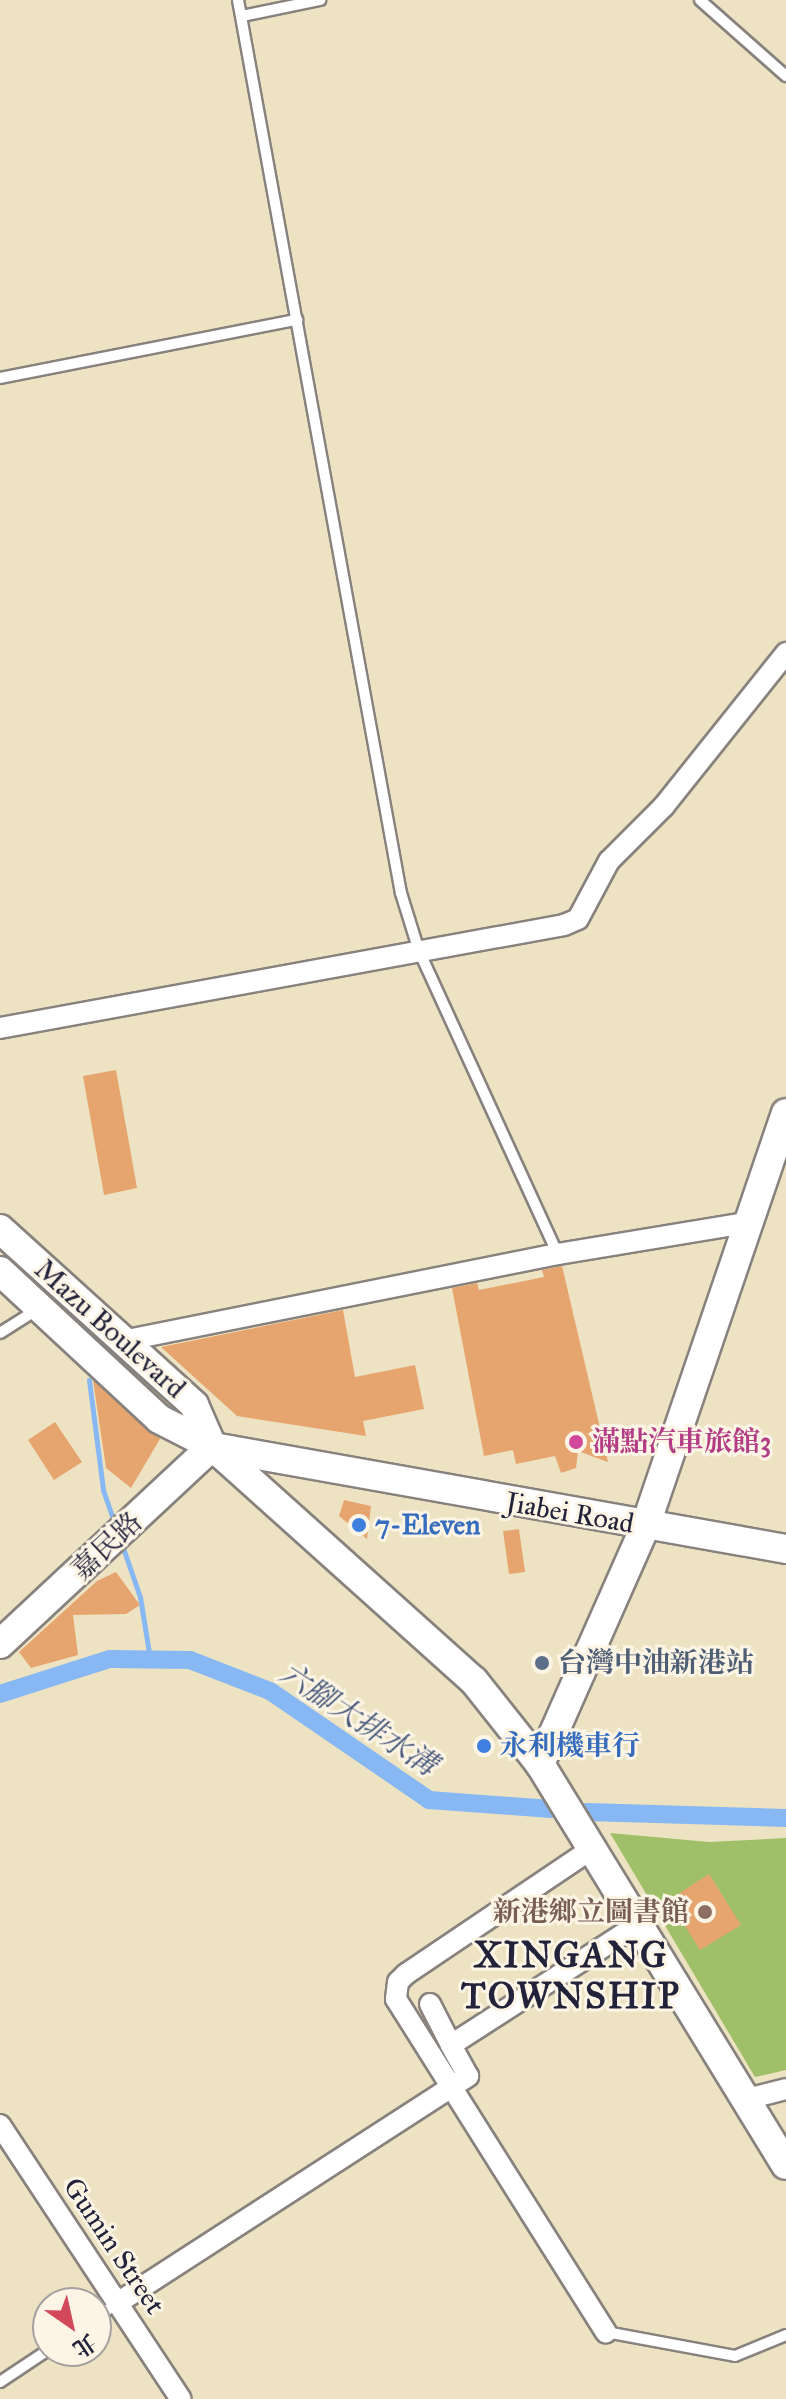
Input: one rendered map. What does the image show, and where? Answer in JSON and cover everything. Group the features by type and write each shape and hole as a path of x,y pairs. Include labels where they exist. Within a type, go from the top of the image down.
{"main road":[{"path":"540,1764 645,1527 786,1113"},
{"name":"Mazu Boulevard","path":"0,1229 194,1405 212,1446"},
{"name":"Mazu Boulevard","path":"0,1271 159,1419 212,1446"},
{"path":"212,1446 474,1681 540,1764 640,1923 743,2100 786,2165"},
{"name":"Jiabei Road","path":"212,1446 645,1527 786,1549"},
{"name":"嘉民路","path":"0,1644 212,1446"}],"street":[{"path":"0,1028 578,919 609,861 664,806 786,653"},
{"path":"122,1341 558,1254 751,1222"},
{"path":"593,1848 398,1982 399,2008 606,2332"},
{"path":"451,2045 640,1923"},
{"path":"119,2302 468,2076 430,2004"},
{"path":"743,2100 786,2089"},
{"name":"Gumin Street","path":"0,2125 181,2399"}],"lane":[{"path":"238,0 401,893 419,951 558,1254"},
{"path":"242,16 320,0"},
{"path":"700,0 786,76"},
{"path":"0,378 297,320"},
{"path":"0,1333 39,1308"},
{"path":"112,2307 119,2302"},
{"path":"606,2332 735,2356 786,2335"},
{"path":"0,2382 32,2361"}],"green space":[{"path":"610,1833 709,1842 786,1838 786,2070 755,2077"}],"building":[{"path":"116,1070 137,1188 104,1195 83,1076"},
{"path":"562,1266 608,1462 578,1451 576,1468 561,1473 555,1456 516,1464 513,1450 484,1456 452,1288 477,1283 479,1290 544,1277 542,1270"},
{"path":"343,1310 355,1377 415,1365 424,1409 363,1421 366,1436 237,1416 161,1347"},
{"path":"93,1380 160,1439 131,1488 106,1468"},
{"path":"55,1422 82,1462 54,1480 28,1440"},
{"path":"344,1500 371,1506 367,1539 339,1516"},
{"path":"519,1529 525,1572 509,1574 503,1531"},
{"path":"116,1572 140,1605 126,1614 73,1615 78,1655 31,1668 19,1652 97,1581"},
{"name":"新港鄉立圖書館","path":"709,1874 741,1925 700,1950 669,1900"}],"waterway":[{"path":"89,1380 103,1490 115,1524"},
{"path":"122,1545 140,1597 150,1659"},
{"name":"六腳大排水溝","path":"0,1694 110,1659 190,1660 270,1691 429,1800 551,1809"},
{"name":"六腳大排水溝","path":"587,1812 786,1818"}],"place":[{"name":"滿點汽車旅館3","path":"576,1442"},
{"name":"7-Eleven","path":"359,1525"},
{"name":"台灣中油新港站","path":"542,1663"},
{"name":"永利機車行","path":"484,1746"},
{"name":"新港鄉立圖書館","path":"705,1912"}],"district":[{"name":"XINGANG TOWNSHIP","path":"571,1976"}]}
